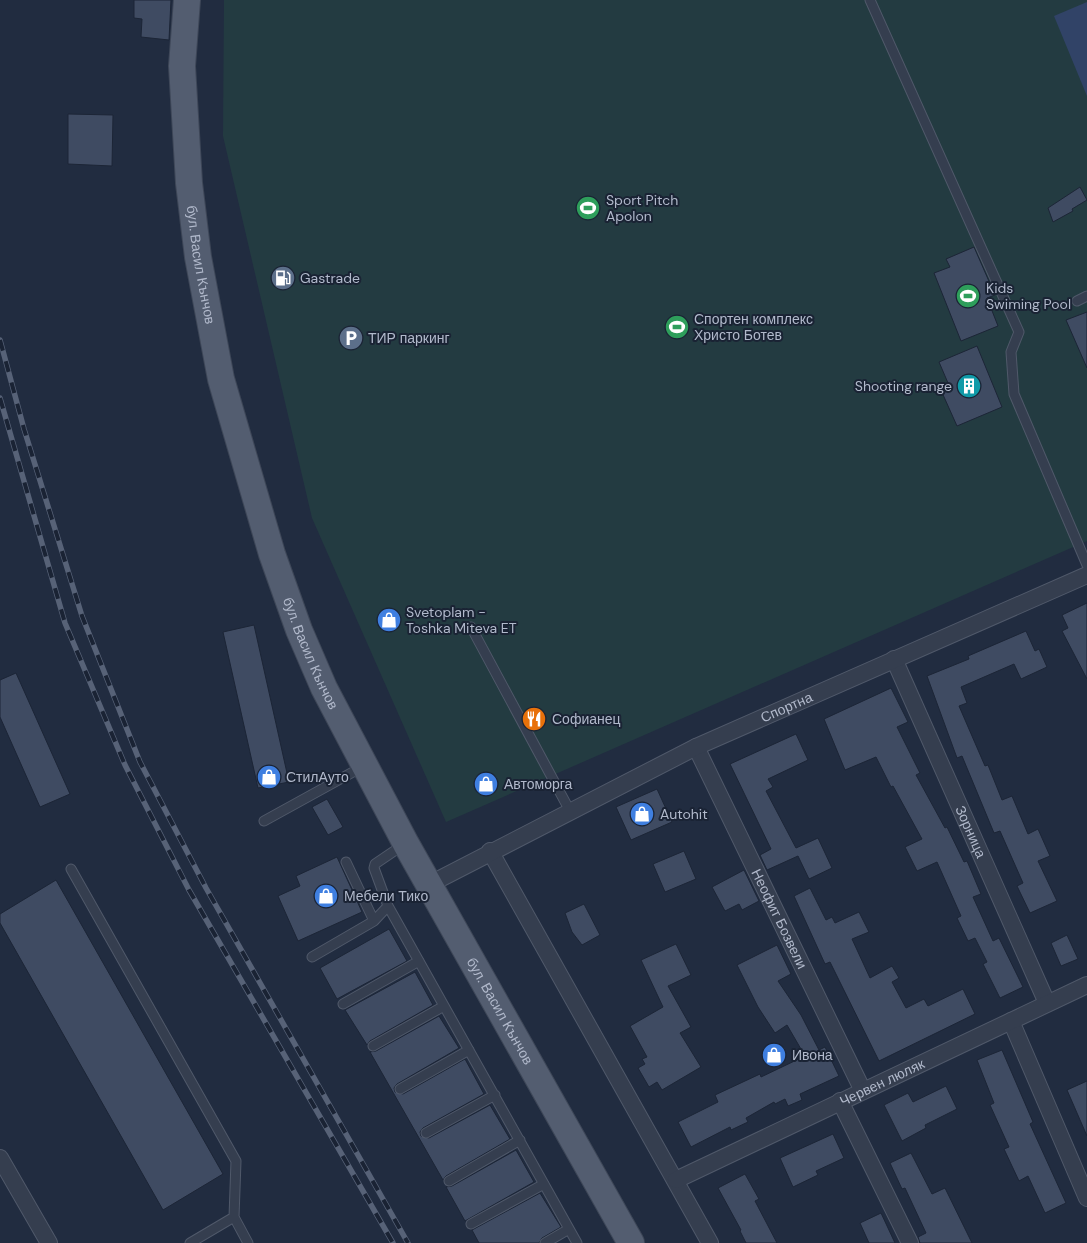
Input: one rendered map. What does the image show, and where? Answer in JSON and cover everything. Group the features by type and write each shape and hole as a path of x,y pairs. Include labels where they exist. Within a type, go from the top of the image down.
{"main road":[{"name":"бул. Васил Кънчов","path":"186,0 182,66 189,182 206,311 221,379 272,554 299,630 324,688 406,844 630,1243"}],"street":[{"name":"Спортна","path":"430,884 490,851 696,747 1087,575"},
{"name":"Зорница","path":"894,659 1047,1003"},
{"name":"Неофит Бозвели","path":"696,747 863,1091"},
{"path":"490,851 710,1243"},
{"name":"Червен люляк","path":"676,1180 1087,985"},
{"path":"1011,1020 1087,1198"},
{"path":"840,1101 910,1243"},
{"path":"0,1158 49,1243"}],"lane":[{"path":"870,0 1019,332 1011,352 1014,394 1087,565"},
{"path":"1077,301 1087,296"},
{"path":"471,627 570,811"},
{"path":"264,821 365,765"},
{"path":"406,844 375,864 374,868 388,906 577,1243"},
{"path":"346,862 374,921"},
{"path":"71,869 236,1161 234,1216 248,1243"},
{"path":"312,957 374,921 388,906"},
{"path":"343,1004 419,961"},
{"path":"373,1046 444,1006"},
{"path":"400,1089 469,1050"},
{"path":"426,1133 494,1095"},
{"path":"449,1181 520,1140"},
{"path":"471,1224 544,1184"},
{"path":"190,1243 234,1216"},
{"path":"545,1243 569,1229"}],"green space":[{"name":"Спортен комплекс Христо Ботев","path":"224,0 1087,0 1087,541 446,822 312,518 223,136"}],"water":[{"path":"1087,2 1087,96 1054,16"}],"building":[{"path":"134,0 171,0 169,40 141,37 142,19 134,18"},
{"path":"68,114 113,115 112,166 68,164"},
{"path":"1080,187 1087,200 1072,209 1073,211 1053,222 1048,208"},
{"name":"Kids Swiming Pool","path":"974,247 995,295 987,298 998,326 961,341 934,273 950,267 946,259"},
{"path":"1087,312 1087,368 1066,320"},
{"name":"Shooting range","path":"977,346 1002,407 957,426 940,388 948,383 939,362"},
{"path":"1087,603 1087,679 1062,631 1068,628 1062,615"},
{"path":"254,625 289,782 258,788 223,632"},
{"path":"1026,631 1035,651 1039,649 1047,667 1021,679 1014,664 961,687 967,703 959,706 985,766 988,765 1002,800 1012,796 1028,834 1038,829 1050,856 1038,861 1057,901 1030,913 1017,886 1023,883 1000,831 994,833 962,756 957,758 927,676 969,659 968,656"},
{"path":"16,673 70,794 40,807 0,717 0,680"},
{"path":"891,688 908,722 897,727 920,773 916,775 945,828 947,827 964,862 967,861 981,894 973,897 993,941 999,938 1023,987 1000,998 983,964 987,962 975,938 968,941 957,918 961,916 937,862 917,871 905,847 922,839 893,786 891,787 876,757 845,770 824,719"},
{"path":"796,734 808,760 768,779 773,787 766,791 796,848 818,838 832,868 809,879 798,856 767,870 760,855 771,849 730,764"},
{"path":"657,789 672,822 631,840 616,807"},
{"path":"327,799 343,827 328,835 312,807"},
{"path":"684,851 696,879 665,892 653,864"},
{"path":"337,857 362,912 298,941 278,896 300,886 296,876"},
{"path":"744,870 759,901 742,910 739,904 725,911 712,887"},
{"path":"56,880 223,1174 163,1210 0,923 0,914"},
{"path":"810,888 826,920 832,917 835,923 859,912 869,932 852,939 870,978 892,966 899,978 892,982 906,1008 924,999 928,1006 963,989 975,1014 879,1061 830,962 825,964 794,896"},
{"path":"584,904 600,935 582,945 572,932 565,913"},
{"path":"389,929 407,961 337,999 320,968"},
{"path":"1067,935 1078,959 1061,966 1051,943"},
{"path":"676,944 691,975 668,986 691,1027 680,1033 701,1067 662,1090 657,1082 649,1087 638,1068 645,1064 642,1059 647,1057 630,1026 663,1007 641,960"},
{"path":"777,945 791,974 778,981 801,1015 819,1050 825,1047 839,1076 800,1094 802,1100 788,1106 785,1099 775,1104 774,1102 746,1118 748,1122 731,1130 730,1127 691,1147 678,1122 718,1102 715,1095 760,1074 761,1077 805,1056 787,1025 775,1033 758,1007 737,965"},
{"path":"415,972 433,1005 370,1041 367,1045 345,1010"},
{"path":"439,1016 459,1048 397,1084 394,1088 395,1092 403,1094 465,1059 484,1094 423,1128 420,1132 421,1136 429,1138 490,1105 510,1139 446,1176 443,1180 370,1052 376,1051"},
{"path":"1002,1050 1033,1122 1030,1124 1066,1203 1045,1213 1028,1176 1019,1181 1004,1149 1009,1147 990,1105 994,1103 977,1060"},
{"path":"1087,1081 1087,1136 1067,1090"},
{"path":"946,1086 957,1109 925,1125 926,1128 902,1141 884,1105 908,1093 913,1102"},
{"path":"833,1134 844,1158 816,1171 818,1175 793,1187 780,1158"},
{"path":"516,1150 534,1182 465,1221 446,1187 452,1186"},
{"path":"911,1153 932,1194 945,1188 972,1243 920,1243 918,1237 926,1233 905,1188 902,1189 890,1163"},
{"path":"745,1174 759,1199 755,1201 777,1243 746,1243 718,1188"},
{"path":"540,1193 561,1227 542,1238 539,1243 479,1243 472,1230"},
{"path":"881,1213 895,1243 869,1243 860,1223"}],"railway":[{"path":"0,340 24,429 82,616 140,762 206,888 408,1243"},
{"path":"0,398 65,623 125,765 189,890 393,1243"}],"place":[{"name":"Sport Pitch Apolon","path":"588,208"},
{"name":"Gastrade","path":"283,278"},
{"name":"Kids Swiming Pool","path":"968,296"},
{"name":"Спортен комплекс Христо Ботев","path":"677,327"},
{"name":"ТИР паркинг","path":"351,338"},
{"name":"Shooting range","path":"969,386"},
{"name":"Svetoplam - Toshka Miteva ET","path":"389,620"},
{"name":"Софианец","path":"534,719"},
{"name":"СтилАуто","path":"269,777"},
{"name":"Автоморга","path":"486,784"},
{"name":"Autohit","path":"642,814"},
{"name":"Мебели Тико","path":"326,896"},
{"name":"Ивона","path":"774,1055"}]}
